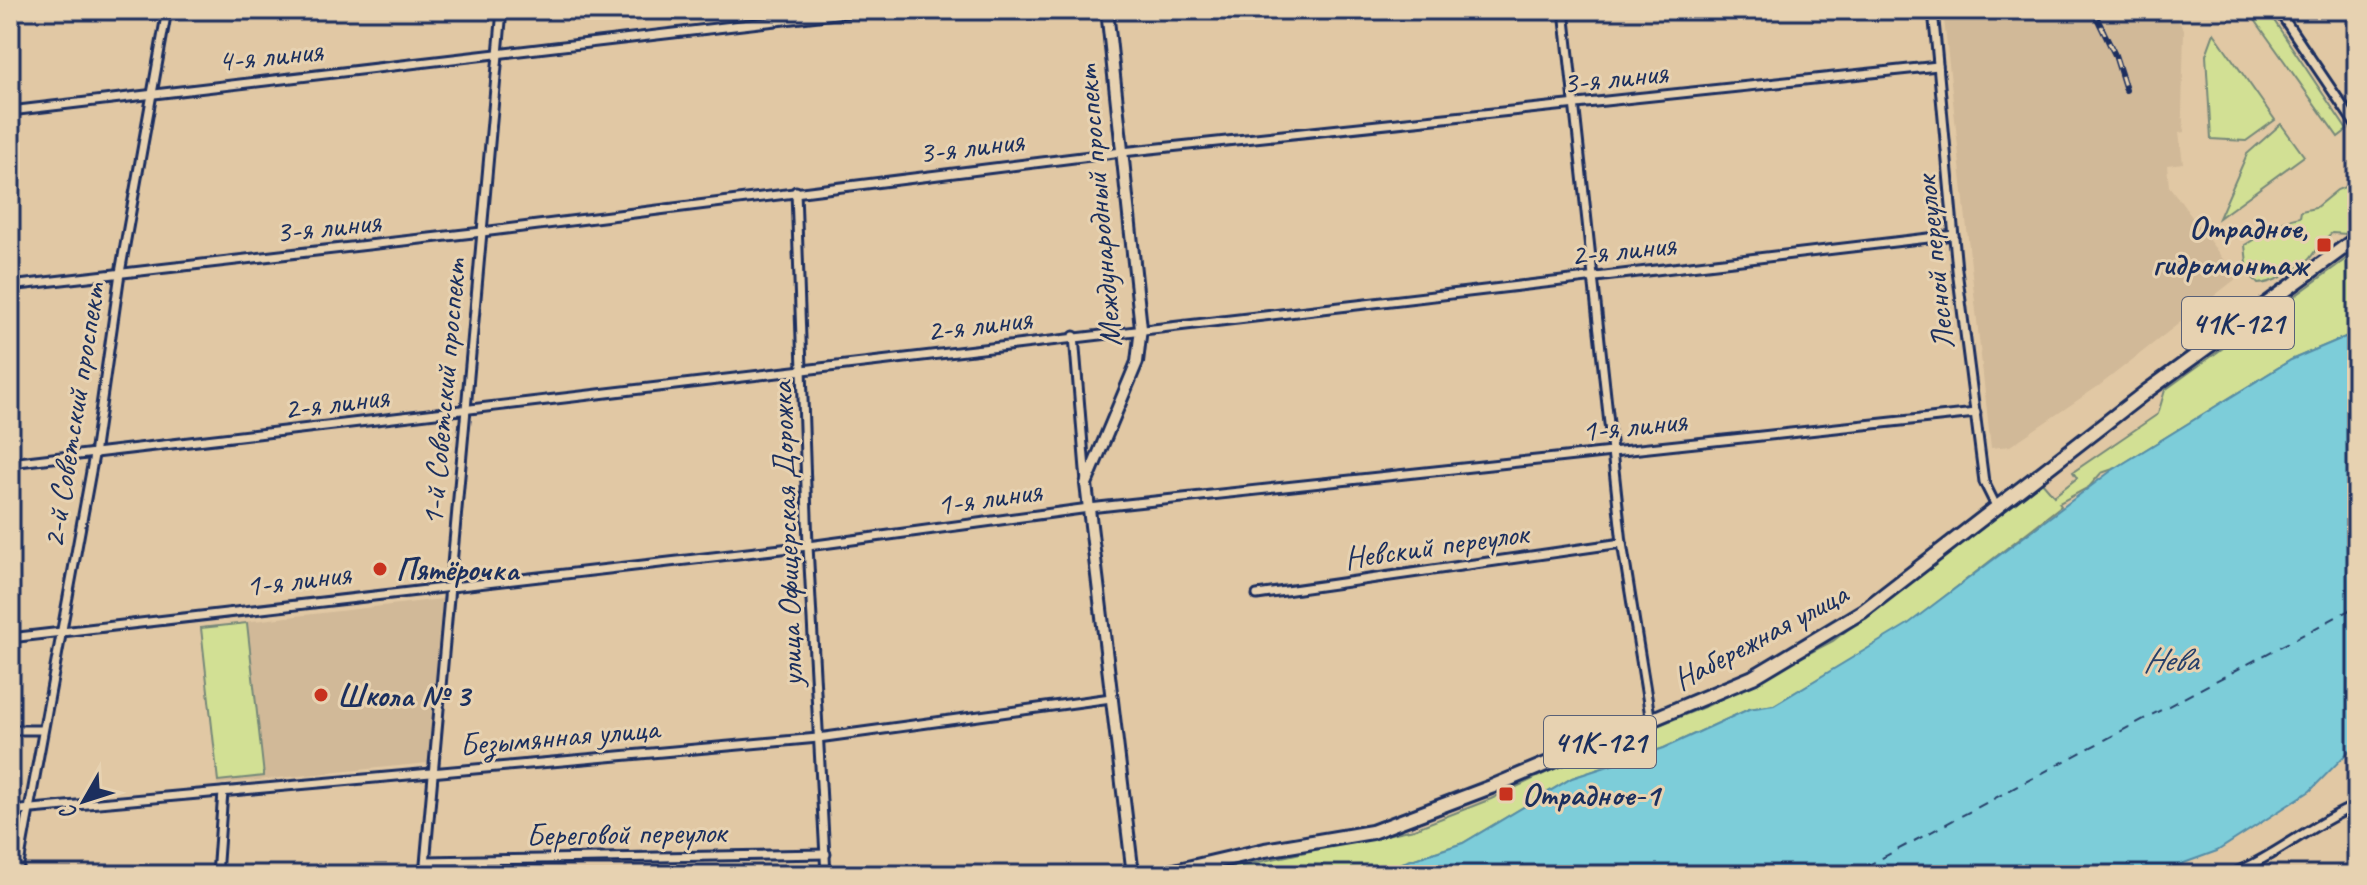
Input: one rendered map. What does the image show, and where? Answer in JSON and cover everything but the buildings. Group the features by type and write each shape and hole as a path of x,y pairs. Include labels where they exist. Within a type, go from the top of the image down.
{"main road":[{"name":"41К-121","path":"1997,508 2158,383 2357,238"},
{"name":"Набережная улица","path":"1157,875 1265,850 1372,832 1651,722 1753,677 1829,634 1997,508"}],"street":[{"name":"2-й Советский проспект","path":"17,875 94,455 120,273 167,10"},
{"name":"1-й Советский проспект","path":"424,875 502,10"},
{"name":"4-я линия","path":"10,111 151,92 870,10"},
{"name":"Международный проспект","path":"1086,484 1137,362 1141,328 1107,10"},
{"path":"1564,10 1622,543 1651,722"},
{"name":"Лесной переулок","path":"1933,10 1954,235 1984,482 1997,508"},
{"path":"2278,10 2357,127"},
{"name":"3-я линия","path":"10,286 482,232 1122,152 1938,66"},
{"name":"улица Офицерская Дорожка","path":"796,191 808,546 826,875"},
{"name":"2-я линия","path":"10,463 1954,235"},
{"name":"Международный проспект","path":"1074,336 1086,484 1133,875"},
{"name":"1-я линия","path":"10,638 808,546 1089,508 1976,413"},
{"name":"Невский переулок","path":"1257,595 1622,543"},
{"name":"Безымянная улица","path":"10,811 818,738 1111,698"},
{"path":"10,730 42,730"},
{"path":"217,875 223,792"},
{"path":"2229,875 2256,865 2328,817 2357,805"},
{"name":"Береговой переулок","path":"426,861 826,854"}],"shaded area":[{"path":"1943,10 2171,10 2184,29 2182,114 2185,132 2179,133 2183,163 2167,165 2169,186 2237,278 2100,385 2010,446 1991,448"},
{"name":"Школа № 3","path":"442,599 428,763 217,784 201,627"}],"green space":[{"path":"2248,10 2267,10 2347,130 2338,137"},
{"path":"2214,33 2275,120 2246,141 2211,139 2206,55"},
{"path":"2281,124 2304,156 2219,218 2247,154"},
{"path":"2357,182 2358,211 2352,229 2347,234 2332,233 2300,266 2258,284 2248,272 2245,245 2284,221 2300,217 2301,211 2315,208 2337,190"},
{"path":"2357,251 2357,332 2291,360 2116,468 2101,473 2089,487 2059,503 2061,506 1908,625 1774,705 1749,709 1664,748 1572,778 1463,843 1366,875 1198,875 1414,829 1709,705 1833,641 2035,486 2042,482 2054,496 2077,478 2073,472 2158,414 2165,390"},
{"path":"247,623 264,776 218,781 201,628"}],"water":[{"name":"Нева","path":"2357,332 2357,743 2310,791 2217,851 2151,875 1366,875 1463,843 1572,778 1664,748 1749,709 1774,705 1908,624 2111,471 2291,360"}],"ferry route":[{"path":"1850,875 2357,606"}],"railway":[{"path":"2093,10 2115,55 2126,90"}],"place":[{"name":"Отрадное, гидромонтаж","path":"2324,245"},
{"name":"Пятёрочка","path":"380,569"},
{"name":"Школа № 3","path":"321,695"},
{"name":"Отрадное-1","path":"1506,794"}]}
